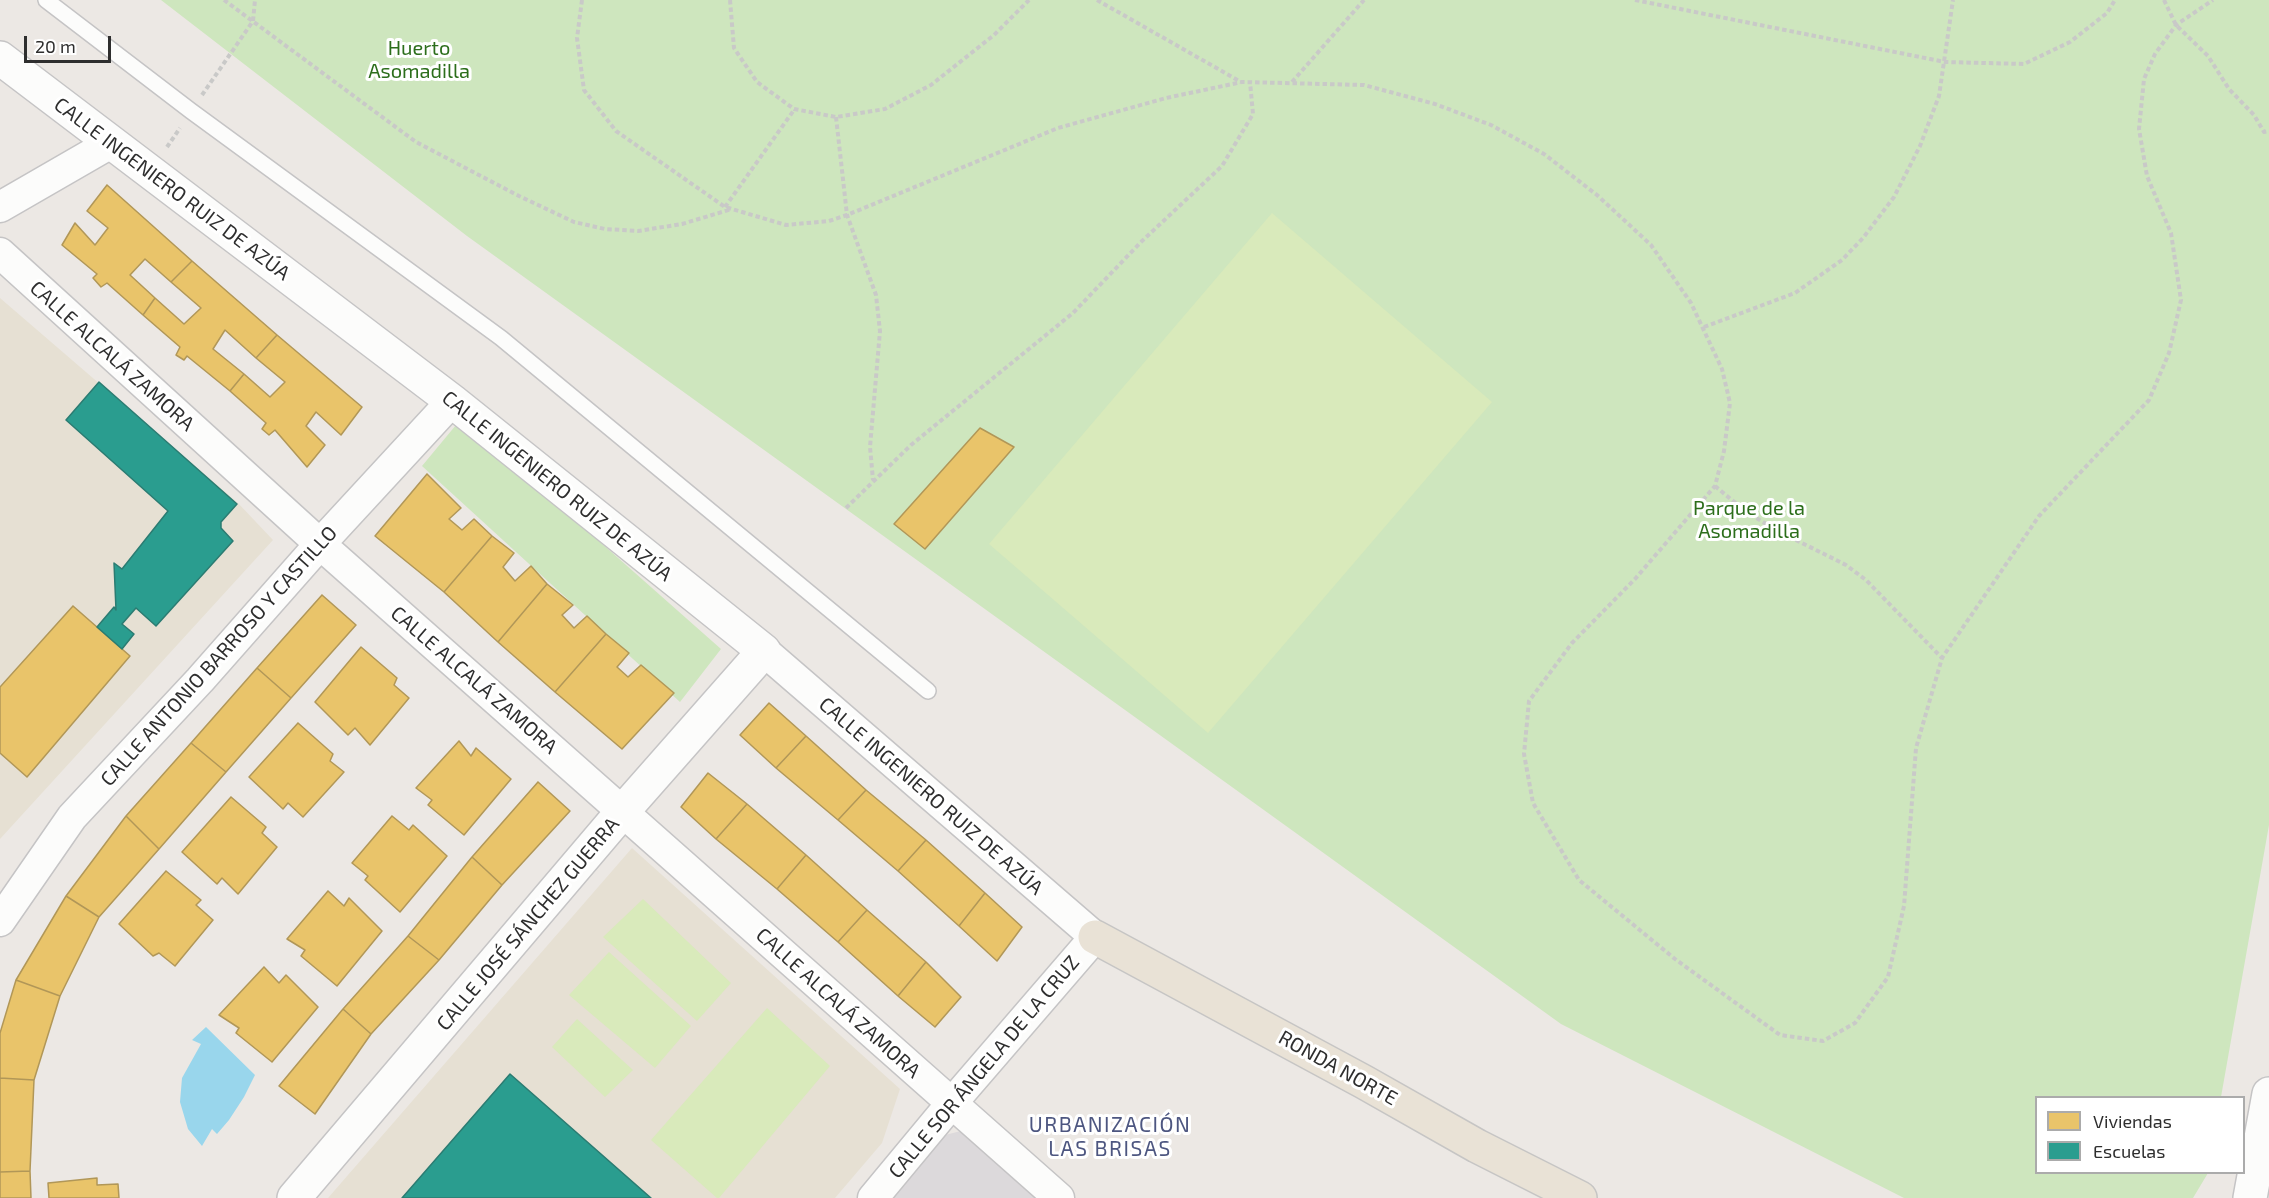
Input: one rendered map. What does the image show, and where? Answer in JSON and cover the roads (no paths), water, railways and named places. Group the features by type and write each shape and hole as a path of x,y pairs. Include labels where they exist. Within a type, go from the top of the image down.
{"highway":[{"name":"RONDA NORTE","path":"1095,937 1364,1082 1477,1146 1580,1198"},
{"path":"1477,1146 1527,1198"}],"street":[{"name":"CALLE INGENIERO RUIZ DE AZÚA","path":"0,58 452,401 764,651 1095,937"},
{"path":"0,207 111,143"},
{"name":"CALLE ALCALÁ ZAMORA","path":"0,253 320,544 1059,1198"},
{"name":"CALLE ANTONIO BARROSO Y CASTILLO","path":"0,921 72,817 200,680 320,544 452,401"},
{"name":"CALLE JOSÉ SÁNCHEZ GUERRA","path":"294,1198 623,811 764,651"},
{"name":"CALLE SOR ÁNGELA DE LA CRUZ","path":"873,1198 1095,937"},
{"path":"2250,1194 2269,1094"}],"lane":[{"path":"46,0 191,111 501,338 928,691"}],"water":[{"path":"206,1027 255,1075 229,1120 217,1134 212,1129 202,1146 188,1129 180,1102 182,1078 201,1044 192,1040"}],"district":[{"name":"URBANIZACIÓN LAS BRISAS","path":"1110,1137"}],"park label":[{"name":"Huerto Asomadilla","path":"419,60"},
{"name":"Parque de la Asomadilla","path":"1749,520"}]}
